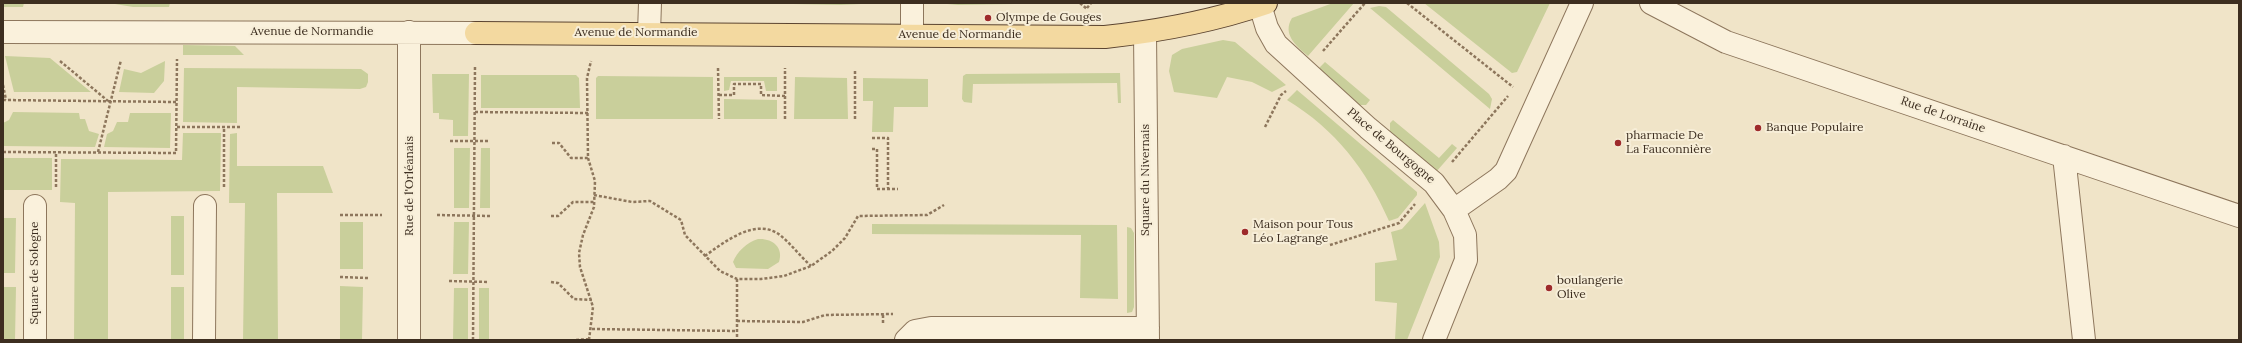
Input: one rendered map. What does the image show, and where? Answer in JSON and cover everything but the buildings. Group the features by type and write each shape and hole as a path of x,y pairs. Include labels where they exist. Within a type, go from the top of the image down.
{"main road":[{"name":"Avenue de Normandie","path":"476,33 1105,36 1145,33 1195,23 1263,4"}],"street":[{"path":"649,33 650,3"},
{"path":"912,3 912,35"},
{"path":"1454,210 1498,179 1506,171 1582,3"},
{"name":"Rue de Lorraine","path":"1651,3 1726,42 2239,216"},
{"name":"Place de Bourgogne","path":"1263,4 1267,28 1276,44 1368,128 1434,183 1454,210 1465,235 1467,247 1466,260 1434,340"},
{"name":"Avenue de Normandie","path":"3,32 476,33"},
{"name":"Rue de l'Orléanais","path":"409,32 409,340"},
{"name":"Square du Nivernais","path":"906,340 915,331 931,328 1148,334 1145,33"},
{"path":"2064,156 2084,340"},
{"name":"Square de Sologne","path":"35,206 35,340"},
{"path":"204,340 205,206"}],"path":[{"path":"1087,8 1091,3"},
{"path":"1407,3 1536,106"},
{"path":"3,152 176,153 177,32"},
{"path":"576,340 589,340 592,329 592,300 580,266 579,253 580,244 592,214 594,202 595,181 588,158 587,78 593,57 592,33"},
{"path":"55,56 110,102"},
{"path":"98,152 121,59"},
{"path":"472,340 475,66"},
{"path":"718,68 719,119"},
{"path":"785,119 786,68"},
{"path":"855,69 855,119"},
{"path":"719,95 734,95 734,84 761,84 761,95 785,96"},
{"path":"3,85 5,101 176,102"},
{"path":"475,112 588,113"},
{"path":"177,127 242,127"},
{"path":"205,206 205,197 224,197 224,127"},
{"path":"872,138 888,138 888,188"},
{"path":"450,141 490,141"},
{"path":"552,143 559,143 571,158 588,158"},
{"path":"872,149 877,149 877,188 898,189"},
{"path":"594,195 632,202 650,202 682,220 685,235 720,271 737,278 784,276 811,266 832,251 845,238 858,216 927,215 944,205"},
{"path":"551,216 558,216 573,202 594,202"},
{"path":"705,256 717,247 748,231 764,228 779,234 811,266"},
{"path":"340,277 368,278"},
{"path":"737,278 738,340"},
{"path":"449,281 490,282"},
{"path":"550,282 558,283 574,299 592,300"},
{"path":"737,321 803,322 825,315 883,315"},
{"path":"592,329 737,331"}],"green space":[{"path":"3,3 24,3 23,7 3,7"},
{"path":"109,3 170,3 169,7 133,7"},
{"path":"746,3 882,3 840,5"},
{"path":"936,3 1072,3 958,5"},
{"path":"1333,3 1354,3 1308,56 1295,44 1292,39 1289,24 1292,18"},
{"path":"1424,3 1550,3 1517,72 1512,73"},
{"path":"1379,6 1386,7 1489,94 1492,99 1490,109 1370,8"},
{"path":"1223,40 1235,42 1286,85 1272,92 1252,82 1227,77 1217,98 1174,92 1169,71 1172,55 1182,49"},
{"path":"183,45 235,46 244,55 183,55"},
{"path":"5,56 50,58 91,92 14,92"},
{"path":"165,61 164,81 154,93 119,92 124,69 141,73"},
{"path":"1325,62 1370,100 1366,105 1357,105 1316,71"},
{"path":"184,68 361,69 368,74 368,82 366,87 360,89 237,87 237,123 183,122"},
{"path":"1120,73 1121,103 1118,103 1117,83 973,84 972,103 964,102 962,99 963,76 966,74"},
{"path":"432,74 469,74 468,136 453,136 453,120 439,119 439,113 433,113"},
{"path":"481,75 576,75 579,78 580,108 481,108"},
{"path":"598,76 713,77 713,119 596,119 596,78"},
{"path":"724,77 777,77 777,91 766,91 764,81 731,81 729,90 724,91"},
{"path":"795,77 847,78 848,119 794,119"},
{"path":"863,78 928,79 928,107 894,107 893,132 872,132 873,101 863,101"},
{"path":"1297,90 1417,192 1417,195 1398,218 1389,221 1380,202 1360,168 1335,138 1305,112 1287,100"},
{"path":"724,99 777,100 777,119 724,119"},
{"path":"13,112 79,113 80,119 85,119 89,131 99,134 95,147 3,146 3,123 9,120"},
{"path":"130,113 171,113 170,148 104,147 107,134 113,131 117,122 128,122"},
{"path":"1393,120 1439,158 1452,144 1457,148 1436,172 1390,134 1390,123"},
{"path":"183,133 221,133 220,191 108,192 108,340 74,340 75,203 60,202 61,159 182,160"},
{"path":"237,133 237,166 323,166 333,193 277,193 278,340 243,340 245,203 229,203 230,134"},
{"path":"454,148 470,148 469,208 454,208"},
{"path":"481,148 490,148 490,208 480,208"},
{"path":"3,158 52,158 52,190 3,190"},
{"path":"1425,203 1439,242 1440,257 1407,340 1395,340 1397,303 1375,301 1375,263 1397,260 1391,232 1402,229"},
{"path":"171,216 184,216 184,275 171,275"},
{"path":"3,218 16,218 15,273 3,273"},
{"path":"340,222 363,222 363,269 340,269"},
{"path":"454,222 469,222 468,274 453,274"},
{"path":"872,224 1117,225 1118,299 1080,298 1081,235 872,234"},
{"path":"1127,227 1131,228 1134,233 1134,307 1132,312 1127,313"},
{"path":"758,239 768,240 776,244 780,252 779,262 768,269 736,268 733,262 737,255 746,245"},
{"path":"340,286 363,287 362,340 340,340"},
{"path":"3,287 16,287 15,340 3,340"},
{"path":"171,287 184,287 184,340 171,340"},
{"path":"454,288 468,288 468,340 453,340"},
{"path":"479,288 489,288 489,340 479,340"}],"place":[{"name":"Olympe de Gouges","path":"988,18"},
{"name":"Banque Populaire","path":"1758,128"},
{"name":"pharmacie De La Fauconnière","path":"1618,143"},
{"name":"Maison pour Tous Léo Lagrange","path":"1245,232"},
{"name":"boulangerie Olive","path":"1549,288"}]}
